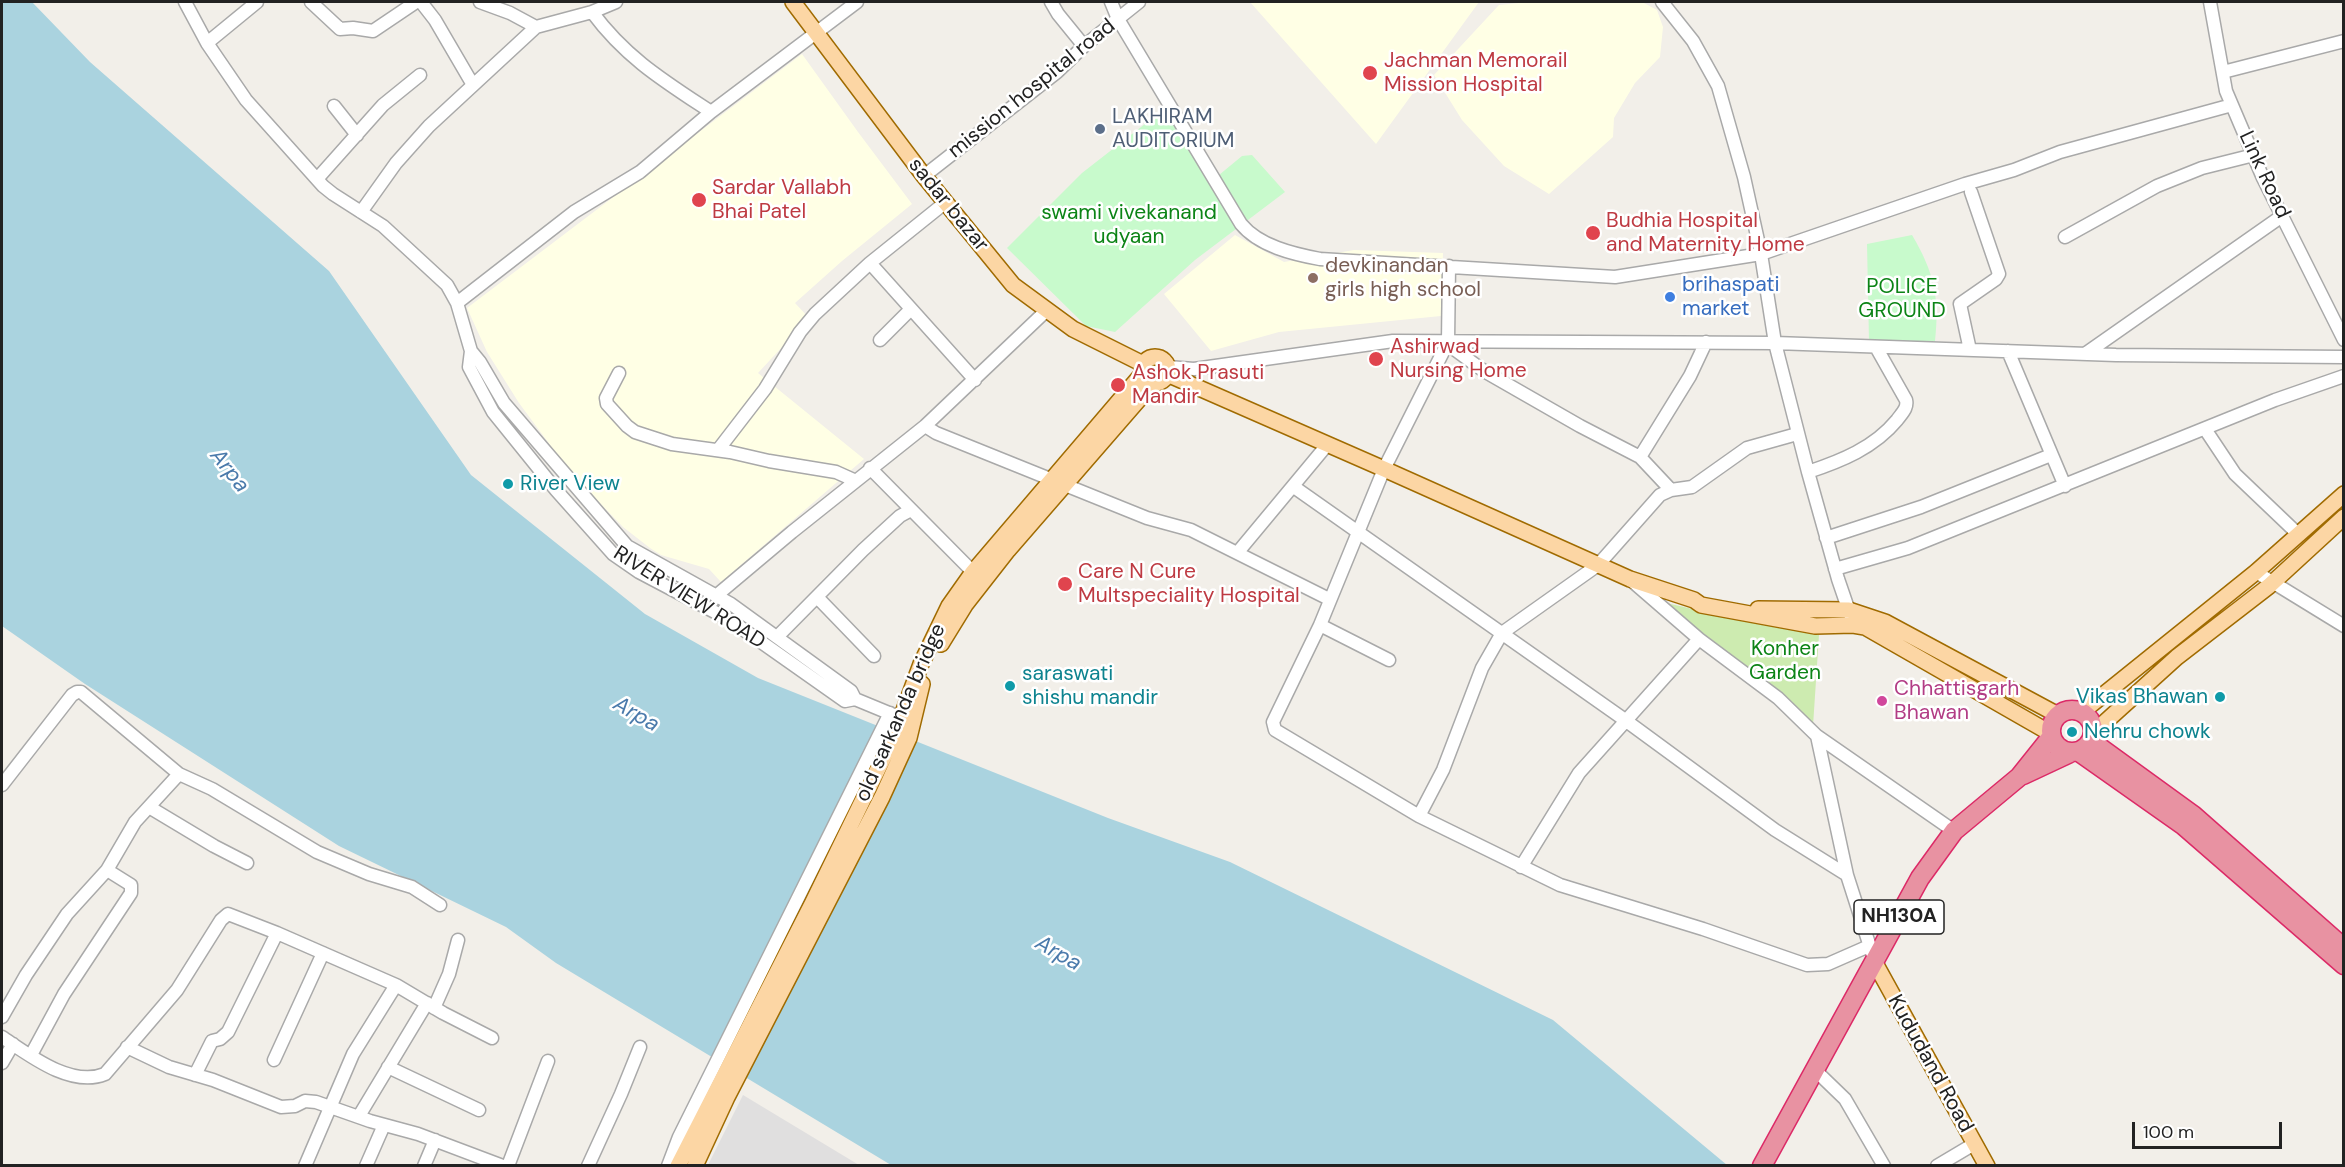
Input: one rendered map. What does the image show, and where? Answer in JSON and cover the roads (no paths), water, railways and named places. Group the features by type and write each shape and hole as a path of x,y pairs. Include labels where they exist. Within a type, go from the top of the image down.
{"highway":[{"path":"2058,715 2065,711 2082,712 2092,725 2083,745"},
{"name":"NH130A","path":"1762,1166 1813,1076 1872,954 1920,878 1954,831 2019,777 2051,735 2052,723 2058,715"},
{"path":"2051,735 2056,745 2083,745 2193,815 2343,948"},
{"path":"2083,745 2184,826 2343,965"},
{"name":"NH130A","path":"2019,777 2083,745"}],"main road":[{"name":"sadar bazar","path":"793,2 924,176 1014,285 1073,329 1146,374"},
{"path":"1146,374 1146,360 1156,357 1161,359 1167,371 1327,445 1630,579 1694,600 1885,622 2058,715"},
{"name":"old sarkanda bridge","path":"721,1093 899,725 921,664 949,606 973,572 1059,484 1146,374 1163,381 1167,371"},
{"path":"899,725 946,634 965,605 1059,484"},
{"path":"2082,712 2256,572 2343,494"},
{"path":"2083,745 2177,657 2272,583 2343,517"},
{"path":"1851,617 2051,735"},
{"name":"Kududand Road","path":"1872,954 1987,1166"},
{"path":"678,1166 721,1093"},
{"path":"694,1166 721,1093"}],"street":[{"name":"RIVER VIEW ROAD","path":"185,2 207,43 246,100 317,179 333,194 382,226 447,285 457,303 471,351 504,403 622,542 640,555 717,596 850,691 855,699 899,725"},
{"path":"207,43 257,2"},
{"path":"311,2 340,29 353,28 373,32 416,2"},
{"path":"422,2 473,85"},
{"path":"480,2 510,13 536,27"},
{"path":"362,212 408,148 536,27 592,12 616,2"},
{"path":"457,303 574,212 640,172 711,112 857,2"},
{"path":"1051,2 1084,46"},
{"path":"1111,2 1118,19 1237,219 1249,233 1282,249 1320,259 1615,277 1761,254 1953,188 2014,170 2060,152 2232,105"},
{"name":"mission hospital road","path":"924,176 1057,72 1084,46 1139,2"},
{"path":"1662,2 1693,41 1718,86 1744,177 1761,254 1775,343 1797,435 1851,617"},
{"name":"Link Road","path":"2210,2 2226,91 2282,216 2343,340"},
{"path":"592,12 618,44 637,62 711,112"},
{"path":"2223,72 2343,41"},
{"path":"317,179 383,105 420,75"},
{"path":"334,106 357,135"},
{"path":"2065,237 2157,186 2202,168 2254,155"},
{"path":"1970,350 1960,304 1996,279 1999,274 1971,192"},
{"path":"718,450 765,389 805,324 870,263 945,202"},
{"path":"2085,354 2282,216"},
{"path":"870,263 975,380"},
{"path":"1449,267 1448,342 1384,469 1320,625 1273,722 1275,730 1419,816 1560,885 1704,929 1807,965 1828,964 1872,954 1847,875 1817,736"},
{"path":"880,339 911,309"},
{"path":"717,596 870,468 925,426 1047,310"},
{"path":"1167,371 1393,342 1775,343 2085,354 2343,357"},
{"path":"1448,342 1484,371 1580,426 1640,457 1671,490"},
{"path":"1640,457 1690,376 1706,342"},
{"path":"1808,472 1836,463 1860,451 1891,427 1906,409 1906,399 1876,347"},
{"name":"RIVER VIEW ROAD","path":"471,351 469,367 493,412 556,490 613,554 639,572 724,616 845,701 855,699"},
{"path":"2008,351 2065,486"},
{"path":"619,373 606,398 607,404 627,426 650,438 672,444 718,450 836,472 856,481"},
{"path":"1835,569 1908,548 2275,400 2343,376"},
{"path":"925,426 936,433 1059,484 1147,518 1191,530 1329,599"},
{"path":"2205,429 2235,474 2299,535"},
{"path":"1419,816 1443,770 1482,668 1502,633 1598,565 1655,500 1671,490 1692,487 1747,448 1797,435"},
{"path":"1238,552 1327,445"},
{"path":"1826,538 1921,507 2051,455"},
{"path":"870,468 973,572"},
{"path":"1294,487 1625,720 1775,830 1847,875"},
{"path":"777,637 863,550 900,516 910,510"},
{"path":"2256,572 2343,626"},
{"path":"1630,579 1699,639 1778,698 1817,736 1954,831"},
{"path":"817,597 874,656"},
{"path":"1320,625 1389,660"},
{"path":"1521,867 1579,773 1699,639"},
{"path":"2,785 49,723 77,692 85,695 179,774 212,789 316,852 348,866 412,887 440,905"},
{"path":"668,1166 679,1137 899,725"},
{"path":"2,1017 67,914 107,870 135,822 179,774"},
{"path":"149,807 214,846 247,862"},
{"path":"32,1055 64,994 131,893 131,885 107,870"},
{"path":"2,1037 65,1073 86,1078 97,1077 111,1069 127,1047 177,990 225,916 234,915 396,985 430,1006 492,1038"},
{"path":"195,1075 212,1041 220,1039 228,1032 277,933"},
{"path":"359,1116 449,974 458,940"},
{"path":"274,1060 323,953"},
{"path":"305,1166 353,1054 396,985"},
{"path":"2,1063 13,1044"},
{"path":"127,1047 169,1067 281,1107 295,1106 310,1101 435,1140 482,1162 506,1166 548,1061"},
{"path":"588,1166 640,1047"},
{"path":"388,1067 479,1110"},
{"path":"1813,1076 1845,1099 1884,1166"},
{"path":"366,1166 384,1125"},
{"path":"424,1166 435,1140"},
{"path":"1937,1166 1974,1144"}],"water":[{"name":"Arpa","path":"2,2 32,2 90,62 329,271 471,475 645,614 758,678 1108,818 1230,862 1553,1020 1727,1165 891,1165 556,963 506,927 339,846 85,684 2,626"}],"place":[{"name":"Jachman Memorail Mission Hospital","path":"1370,73"},
{"name":"LAKHIRAM AUDITORIUM","path":"1100,129"},
{"name":"Sardar Vallabh Bhai Patel","path":"699,200"},
{"name":"Budhia Hospital and Maternity Home","path":"1593,233"},
{"name":"devkinandan girls high school","path":"1313,278"},
{"name":"brihaspati market","path":"1670,297"},
{"name":"Ashirwad Nursing Home","path":"1376,359"},
{"name":"Ashok Prasuti Mandir","path":"1118,385"},
{"name":"River View","path":"508,484"},
{"name":"Care N Cure Multspeciality Hospital","path":"1065,584"},
{"name":"saraswati shishu mandir","path":"1010,686"},
{"name":"Vikas Bhawan","path":"2220,697"},
{"name":"Chhattisgarh Bhawan","path":"1882,701"},
{"name":"Nehru chowk","path":"2072,732"}],"park label":[{"name":"swami vivekanand udyaan","path":"1129,225"},
{"name":"POLICE GROUND","path":"1902,299"},
{"name":"Konher Garden","path":"1785,661"}]}
